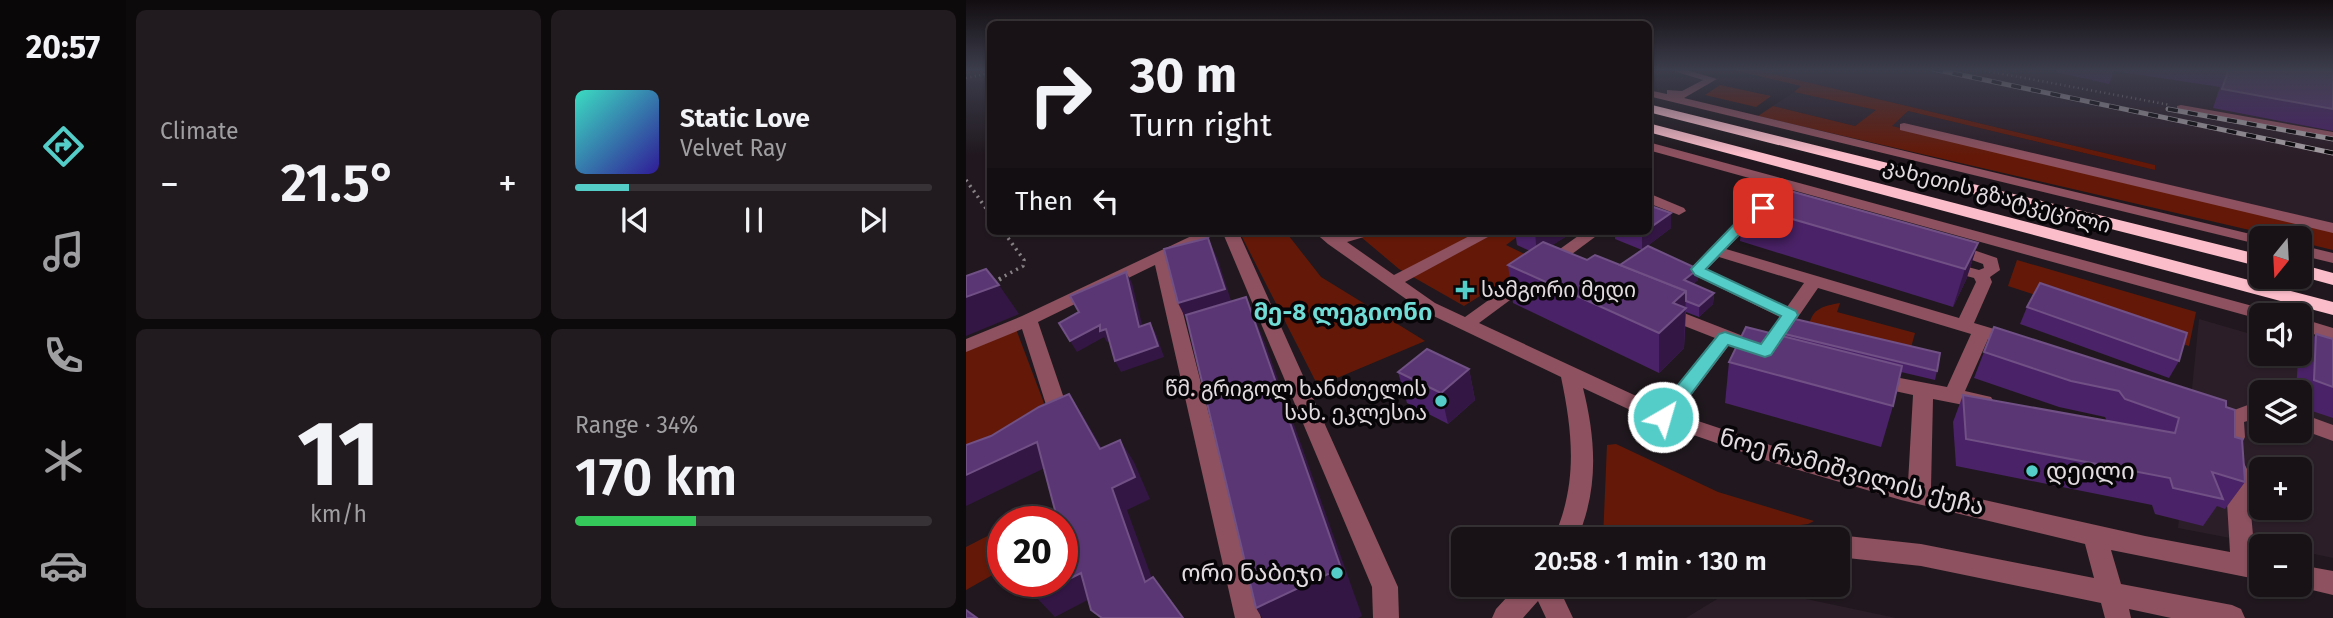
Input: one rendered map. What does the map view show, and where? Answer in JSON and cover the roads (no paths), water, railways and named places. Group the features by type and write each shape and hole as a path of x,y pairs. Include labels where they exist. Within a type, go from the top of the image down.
{"highway":[{"name":"კახეთის გზატკეცილი","path":"1652,109 2249,258"},
{"name":"კახეთის გზატკეცილი","path":"1652,128 2333,309"},
{"path":"2312,274 2333,279"}],"street":[{"name":"კახეთის გზატკეცილი","path":"1668,98 2249,237"},
{"path":"2181,107 2333,136"},
{"path":"1904,127 2333,229"},
{"name":"კახეთის გზატკეცილი","path":"1652,147 2249,311"},
{"path":"1763,208 1763,202 1775,197 1820,206 1826,204 1828,198 1823,193"},
{"path":"1652,199 1678,211"},
{"path":"1763,208 1779,216"},
{"path":"1763,208 1749,216 1699,267 1700,272 1790,315"},
{"path":"1933,262 1981,275 1992,270 1991,261 1948,247 1935,239 1941,231 1956,230"},
{"path":"966,346 1028,320 1206,235"},
{"path":"1231,235 1261,318 1385,587 1386,618"},
{"path":"1392,282 1483,235"},
{"path":"1465,325 1590,235"},
{"name":"ნოე რამიშვილის ქუჩა","path":"1327,236 1429,306 1663,417 1770,454 1919,494 2095,535 2249,566"},
{"path":"1715,251 1973,328 2036,350"},
{"path":"2312,253 2333,258"},
{"path":"1161,257 1188,341 1248,618"},
{"path":"1550,264 1575,274"},
{"path":"1952,396 1973,328 1984,282 1981,275"},
{"path":"1765,351 1814,281"},
{"path":"1650,306 1725,338 1788,358"},
{"path":"1028,320 1058,410 1033,431"},
{"path":"2312,328 2333,334"},
{"path":"1663,417 1725,338"},
{"path":"1570,374 1583,429 1583,486 1571,527"},
{"path":"1860,376 2005,407"},
{"path":"1919,494 1923,390"},
{"path":"2249,412 2233,418 2249,543"},
{"path":"2312,425 2333,433"},
{"path":"2095,535 2115,606"},
{"path":"1850,547 1921,555 2115,606 2232,618"},
{"path":"2312,579 2333,583"},
{"path":"1505,618 1525,597"},
{"path":"1550,597 1560,618"}],"railway":[{"path":"2070,98 2333,153"},
{"path":"2168,109 2333,139"}],"place":[{"name":"სამგორი მედი","path":"1465,290"},
{"name":"წმ. გრიგოლ ხანძთელის სახ. ეკლესია","path":"1441,401"},
{"name":"დეილი","path":"2032,471"},
{"name":"ორი ნაბიჯი","path":"1337,573"}],"district":[{"name":"მე-8 ლეგიონი","path":"1343,312"}]}
